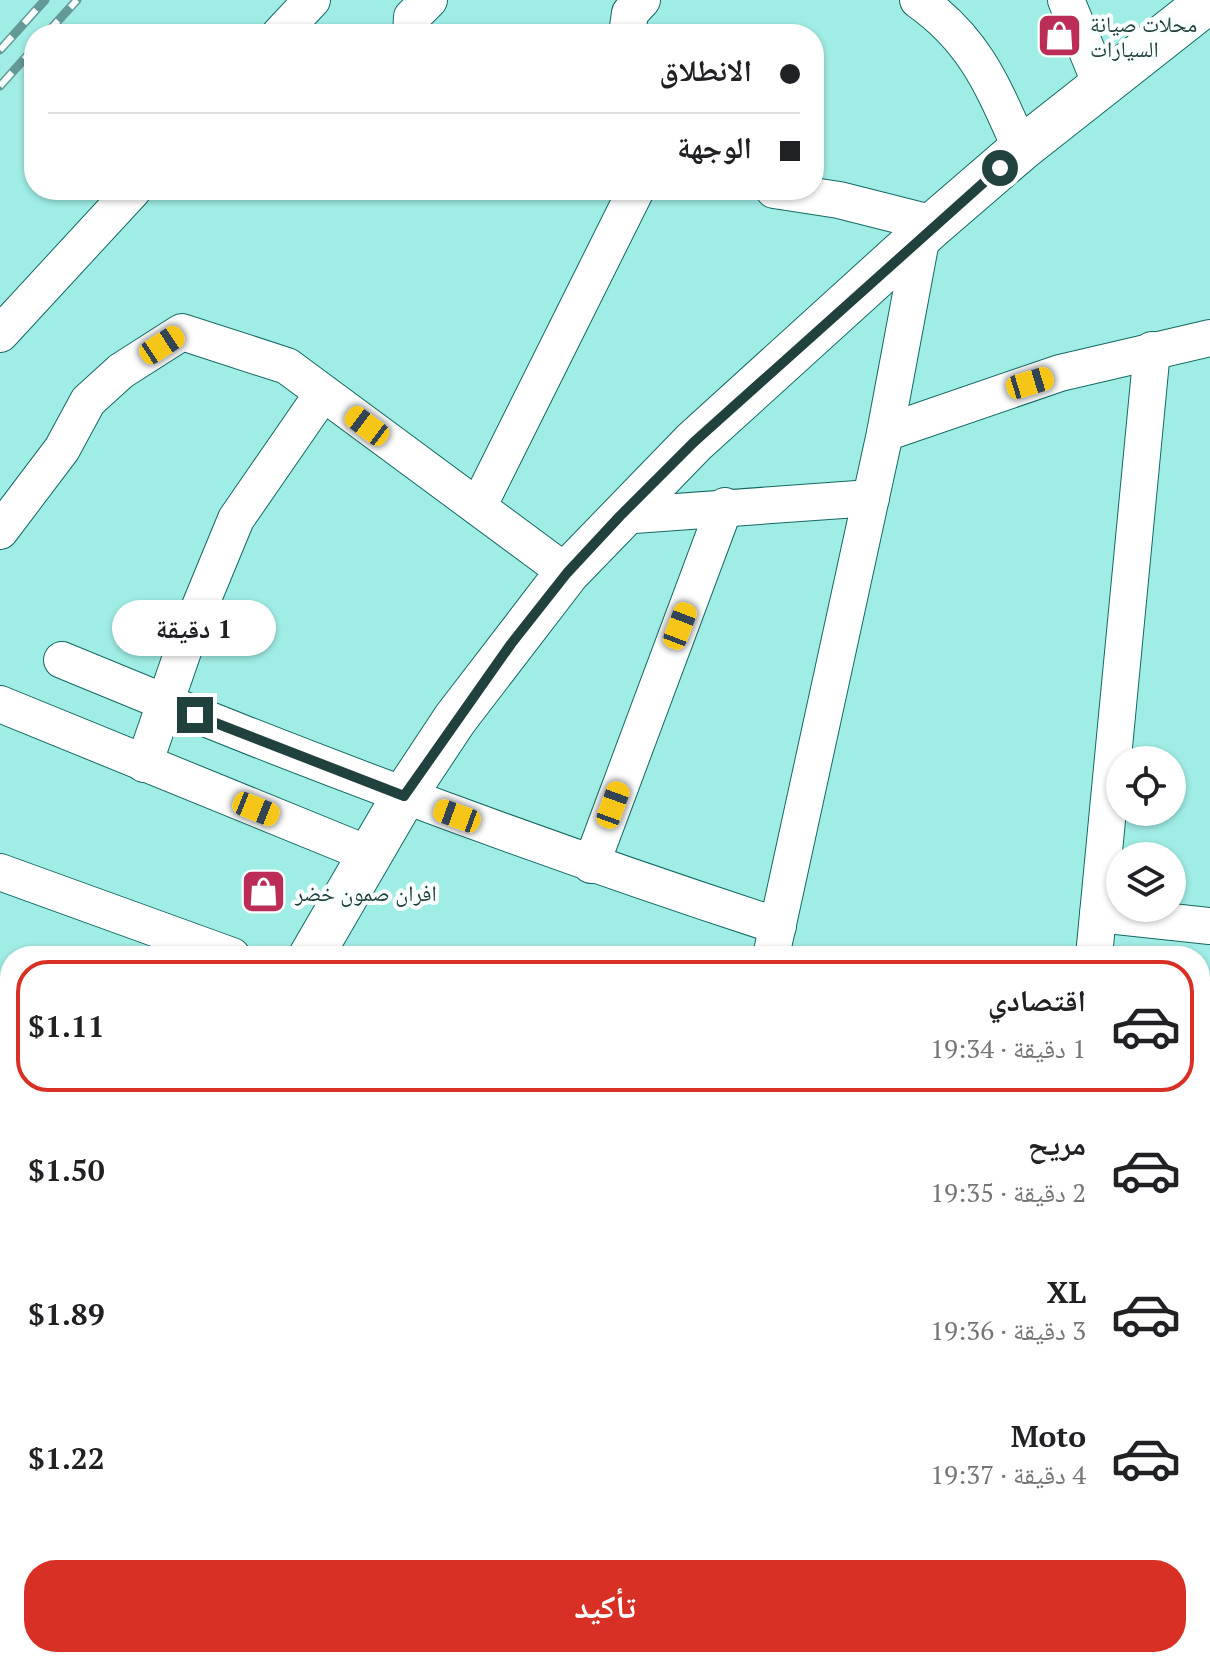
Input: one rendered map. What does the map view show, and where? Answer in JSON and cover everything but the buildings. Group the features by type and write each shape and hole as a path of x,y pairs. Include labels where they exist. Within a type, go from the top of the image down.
{"main road":[{"path":"317,946 368,854 455,719 567,573 620,516 694,442 928,230 1021,149 1210,0"}],"street":[{"path":"289,24 312,0"},
{"path":"412,24 412,17 429,0"},
{"path":"628,24 630,13 642,0"},
{"path":"918,0 949,23 969,46 985,71 1021,149"},
{"path":"1066,0 1102,87"},
{"path":"62,660 404,796 591,865 774,941 928,230 824,198"},
{"path":"0,334 124,200"},
{"path":"478,507 631,200"},
{"path":"0,531 62,449 88,401 121,371 182,332 287,366 567,573"},
{"path":"885,433 969,402 1152,350 1210,338"},
{"path":"1095,946 1152,350"},
{"path":"144,764 191,628 236,519 323,393"},
{"path":"620,516 725,506 871,498"},
{"path":"591,865 725,506"},
{"path":"0,704 368,854"},
{"path":"5,884 200,946"},
{"path":"1098,914 1210,926"}],"railway":[{"path":"0,50 45,0"},
{"path":"55,24 77,0"},
{"path":"0,86 24,59"}],"place":[{"name":"محلات صيانة السيارات","path":"1059,36"},
{"name":"افران صمون خضر","path":"264,892"}],"route":[{"path":"195,715 404,796 455,719 511,644 567,573 620,516 694,442 1000,168"}]}
